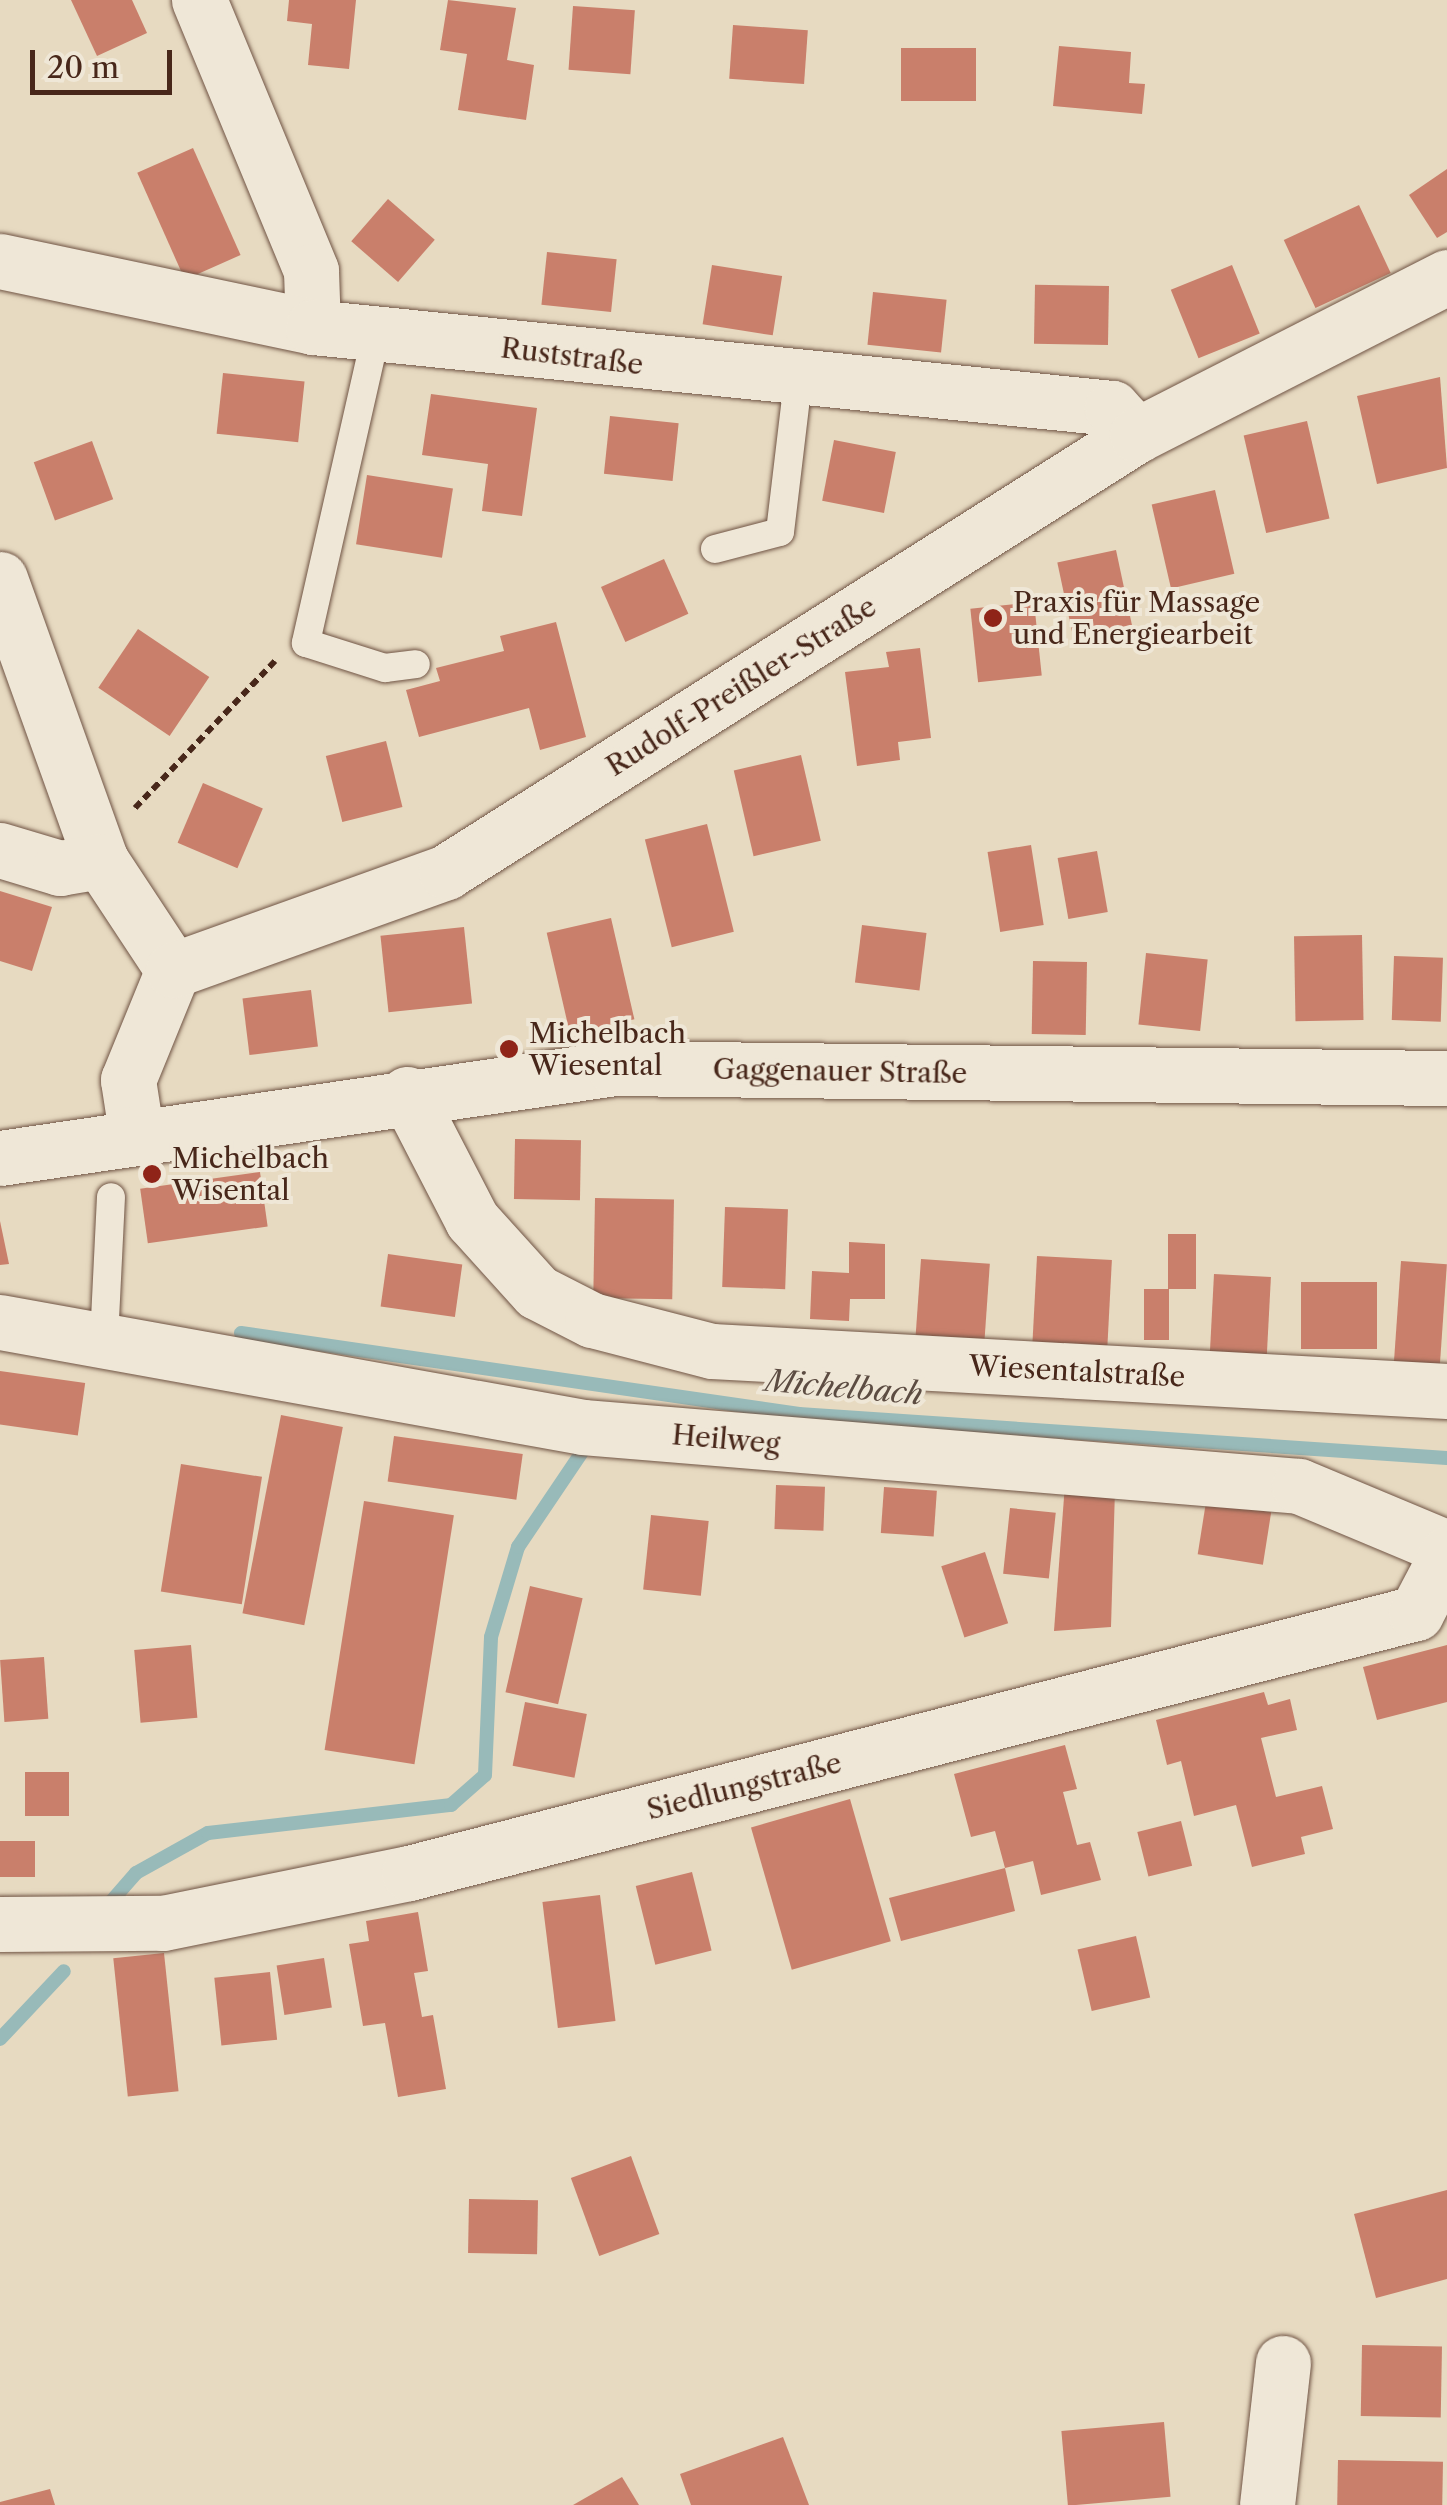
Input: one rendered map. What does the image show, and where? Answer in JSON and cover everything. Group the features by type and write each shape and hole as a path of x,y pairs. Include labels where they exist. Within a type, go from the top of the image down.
{"street":[{"path":"199,0 311,271 313,327"},
{"name":"Ruststraße","path":"0,261 313,327 798,382 1112,408 1138,435"},
{"name":"Rudolf-Preißler-Straße","path":"172,970 446,872 1138,435 1447,277"},
{"path":"0,578 97,849 172,970 128,1080 137,1138"},
{"path":"0,850 60,868 97,849"},
{"name":"Gaggenauer Straße","path":"0,1158 407,1094 615,1068 1447,1078"},
{"name":"Wiesentalstraße","path":"407,1094 472,1220 536,1292 592,1320 712,1351 1447,1391"},
{"name":"Heilweg","path":"0,1322 603,1429 1299,1486 1447,1551"},
{"name":"Siedlungstraße","path":"0,1924 163,1923 409,1873 1416,1613 1447,1551"},
{"path":"1266,2505 1283,2363"}],"lane":[{"path":"376,334 306,643 384,668 416,664"},
{"path":"715,549 780,532 798,382"},
{"path":"104,1340 110,1197"}],"path":[{"path":"97,849 277,658 306,643"}],"building":[{"path":"71,0 132,0 147,33 97,56"},
{"path":"289,0 356,0 349,69 308,65 312,24 287,21"},
{"path":"448,0 516,8 507,60 534,65 526,120 458,110 467,54 440,50"},
{"path":"573,6 635,10 630,74 569,70"},
{"path":"733,25 808,30 804,84 729,79"},
{"path":"1059,46 1131,52 1129,83 1145,84 1142,114 1053,106"},
{"path":"901,48 976,48 976,101 901,101"},
{"path":"193,148 241,255 185,280 137,173"},
{"path":"1447,169 1447,232 1437,238 1409,195"},
{"path":"388,199 435,240 398,282 351,241"},
{"path":"1359,205 1391,273 1315,308 1284,240"},
{"path":"547,252 617,259 611,312 541,305"},
{"path":"712,265 782,276 773,335 703,324"},
{"path":"1232,265 1260,334 1199,358 1171,290"},
{"path":"1035,285 1109,286 1108,345 1034,344"},
{"path":"873,292 947,300 941,352 867,345"},
{"path":"223,373 305,382 298,442 217,434"},
{"path":"1440,377 1447,468 1377,484 1357,396"},
{"path":"431,394 537,408 522,516 482,511 488,464 422,455"},
{"path":"610,416 679,423 673,481 604,474"},
{"path":"1307,421 1329,518 1266,533 1244,436"},
{"path":"834,440 896,452 884,513 822,501"},
{"path":"92,441 113,499 55,520 34,462"},
{"path":"367,475 453,489 442,558 356,544"},
{"path":"1215,490 1234,574 1171,588 1152,505"},
{"path":"1116,550 1132,625 1073,638 1057,562"},
{"path":"664,559 688,614 625,642 601,587"},
{"path":"1034,602 1042,676 978,682 970,609"},
{"path":"556,622 586,737 540,750 529,708 419,737 406,690 440,681 436,668 504,651 500,636"},
{"path":"138,629 209,677 170,736 98,688"},
{"path":"920,648 931,738 898,742 900,760 857,766 845,672 889,667 886,652"},
{"path":"386,741 402,807 342,822 326,756"},
{"path":"801,755 821,841 754,856 734,771"},
{"path":"203,783 263,808 237,868 178,843"},
{"path":"707,824 734,932 672,947 645,839"},
{"path":"1031,845 1044,925 1000,932 988,852"},
{"path":"1097,851 1108,912 1068,919 1058,858"},
{"path":"0,891 52,907 32,971 0,961"},
{"path":"611,918 634,1019 570,1034 547,933"},
{"path":"862,925 927,933 919,990 855,983"},
{"path":"464,927 472,1004 389,1012 380,936"},
{"path":"1362,935 1363,1020 1295,1021 1294,936"},
{"path":"1146,953 1208,959 1200,1031 1138,1025"},
{"path":"1394,956 1443,958 1441,1022 1392,1020"},
{"path":"1033,961 1087,962 1086,1035 1032,1034"},
{"path":"311,990 318,1047 249,1055 243,998"},
{"path":"515,1139 581,1140 580,1200 514,1199"},
{"path":"260,1172 268,1226 148,1243 140,1189"},
{"path":"595,1198 674,1199 672,1299 593,1298"},
{"path":"725,1207 788,1209 785,1289 722,1287"},
{"path":"0,1221 9,1264 0,1265"},
{"path":"1168,1234 1196,1234 1196,1289 1168,1289"},
{"path":"849,1242 885,1244 885,1299 850,1299 849,1321 810,1319 812,1271 849,1273"},
{"path":"388,1254 462,1264 455,1317 381,1306"},
{"path":"1037,1256 1112,1260 1107,1354 1032,1350"},
{"path":"921,1259 990,1264 985,1340 916,1335"},
{"path":"1401,1261 1447,1264 1439,1382 1393,1379"},
{"path":"1214,1274 1271,1277 1267,1356 1210,1353"},
{"path":"1301,1282 1377,1282 1377,1349 1301,1349"},
{"path":"1144,1289 1169,1289 1169,1340 1144,1340"},
{"path":"0,1371 85,1383 78,1435 0,1425"},
{"path":"281,1415 343,1427 304,1625 242,1613"},
{"path":"394,1436 523,1454 516,1500 388,1482"},
{"path":"181,1464 262,1477 242,1604 161,1591"},
{"path":"1065,1484 1115,1489 1111,1627 1054,1631"},
{"path":"776,1485 825,1487 823,1531 774,1529"},
{"path":"884,1487 937,1491 934,1537 881,1533"},
{"path":"364,1501 454,1515 414,1764 325,1750"},
{"path":"1206,1502 1271,1512 1263,1565 1198,1554"},
{"path":"1010,1508 1056,1513 1049,1578 1003,1574"},
{"path":"651,1515 709,1521 701,1596 643,1590"},
{"path":"985,1552 1008,1623 964,1638 941,1566"},
{"path":"530,1586 583,1598 558,1704 505,1692"},
{"path":"191,1645 197,1718 141,1723 134,1650"},
{"path":"1447,1645 1447,1702 1377,1720 1363,1667"},
{"path":"44,1657 48,1719 4,1722 0,1660"},
{"path":"1264,1692 1268,1705 1290,1699 1297,1730 1261,1738 1276,1797 1322,1786 1333,1829 1301,1837 1305,1854 1252,1867 1236,1805 1194,1816 1181,1761 1167,1765 1156,1720"},
{"path":"525,1702 587,1714 574,1778 513,1766"},
{"path":"1065,1745 1077,1789 1063,1792 1077,1845 1090,1842 1101,1880 1041,1895 1033,1861 1005,1868 995,1831 971,1837 954,1774"},
{"path":"25,1772 69,1772 69,1816 25,1816"},
{"path":"850,1799 891,1941 792,1970 751,1827"},
{"path":"1181,1821 1192,1866 1148,1877 1137,1832"},
{"path":"0,1841 35,1841 35,1877 0,1877"},
{"path":"1005,1868 1015,1911 901,1941 889,1898"},
{"path":"692,1872 712,1951 655,1965 636,1886"},
{"path":"600,1895 615,2021 558,2028 542,1902"},
{"path":"418,1912 428,1971 414,1973 422,2017 433,2015 446,2089 398,2097 385,2023 363,2026 349,1944 369,1941 366,1921"},
{"path":"1136,1936 1150,1997 1092,2011 1078,1949"},
{"path":"164,1953 179,2091 128,2097 113,1958"},
{"path":"324,1958 332,2007 284,2015 277,1966"},
{"path":"270,1972 277,2040 221,2045 214,1978"},
{"path":"631,2156 659,2234 599,2256 571,2178"},
{"path":"1447,2190 1447,2279 1376,2298 1354,2214"},
{"path":"469,2199 538,2200 537,2254 468,2253"},
{"path":"1362,2345 1442,2346 1441,2417 1361,2416"},
{"path":"1164,2422 1171,2497 1068,2505 1061,2431"},
{"path":"783,2437 809,2505 691,2505 680,2474"},
{"path":"1338,2460 1443,2462 1442,2505 1337,2505"},
{"path":"622,2477 639,2505 573,2505"},
{"path":"50,2489 55,2505 0,2505 0,2502"}],"waterway":[{"name":"Michelbach","path":"241,1333 799,1414 1447,1458"},
{"path":"109,1904 136,1873 208,1833 451,1805 485,1775 491,1637 518,1547 584,1449"},
{"path":"0,2039 64,1971"}],"place":[{"name":"Praxis für Massage und Energiearbeit","path":"993,618"},
{"name":"Michelbach Wiesental","path":"509,1049"},
{"name":"Michelbach Wisental","path":"152,1174"}]}
